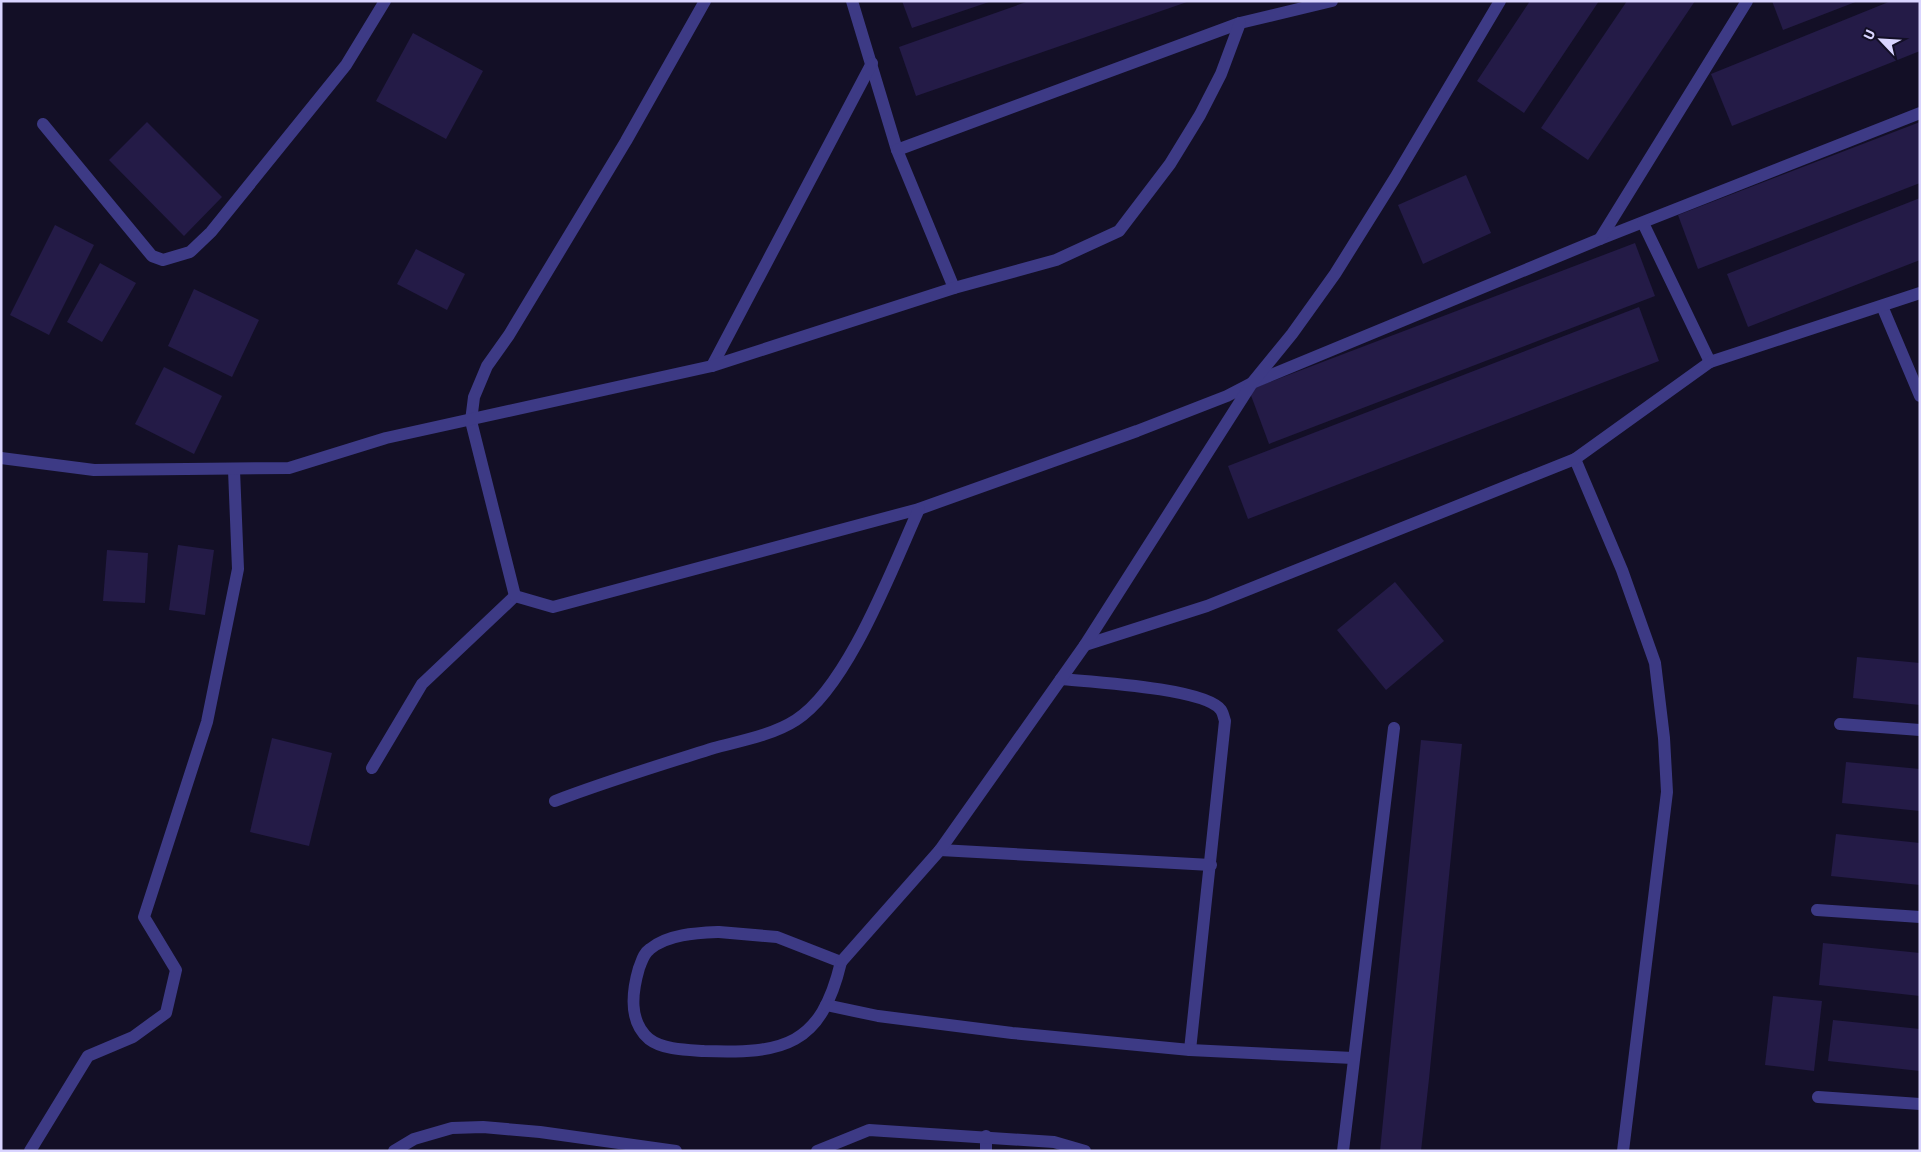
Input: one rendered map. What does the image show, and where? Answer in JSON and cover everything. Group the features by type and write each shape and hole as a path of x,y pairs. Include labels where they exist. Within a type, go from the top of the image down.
{"street":[{"path":"43,124 152,256 163,260 190,252 211,232 307,116 346,65 385,1"},
{"path":"516,596 472,421 474,397 486,366 509,334 626,141 705,1"},
{"path":"852,1 897,150 954,288"},
{"path":"897,150 1240,23 1332,1"},
{"path":"841,962 777,937 719,932 676,938 661,942 644,955 636,979 632,1003 638,1024 650,1039 665,1046 733,1052 776,1048 797,1040 814,1026 826,1005 841,962 940,850 1061,678 1086,646 1252,383 1292,334 1335,274 1395,178 1500,1"},
{"path":"1600,239 1747,1"},
{"path":"1,458 94,470 289,468 386,438 472,421 712,366 954,288 1056,260 1119,231 1170,164 1200,115 1221,74 1240,23"},
{"path":"712,366 872,63"},
{"path":"516,596 553,607 919,509 1137,431 1227,396 1252,383 1600,239 1920,113"},
{"path":"1643,223 1710,362"},
{"path":"1086,646 1207,606 1575,458 1710,362 1920,293"},
{"path":"1882,306 1920,396"},
{"path":"1575,458 1622,570 1655,662 1664,738 1667,792 1624,1151"},
{"path":"30,1151 88,1056 133,1037 166,1013 176,970 144,917 207,722 236,578 238,568 234,470"},
{"path":"555,802 610,780 770,732 796,720 827,691 859,638 919,509"},
{"path":"372,768 422,684 516,596"},
{"path":"1061,678 1186,693 1208,701 1221,710 1225,721 1190,1050"},
{"path":"1840,724 1920,730"},
{"path":"1343,1151 1394,728"},
{"path":"940,850 1211,866"},
{"path":"1817,910 1920,917"},
{"path":"826,1005 887,1017 1012,1033 1190,1050 1353,1058"},
{"path":"1818,1097 1920,1104"},
{"path":"394,1151 414,1139 452,1128 483,1127 540,1132 676,1151"},
{"path":"817,1151 869,1130 986,1136 1054,1142 1085,1151"},
{"path":"986,1136 986,1151"}],"building":[{"path":"902,1 989,1 989,2 912,28"},
{"path":"1029,1 1187,2 916,96 899,47"},
{"path":"1530,1 1599,1 1524,113 1477,81"},
{"path":"1627,1 1695,1 1588,160 1541,128"},
{"path":"1772,1 1858,1 1783,30"},
{"path":"1891,1 1920,1 1920,51 1732,126 1711,74"},
{"path":"413,33 483,71 446,139 376,101"},
{"path":"147,122 222,197 184,236 109,160"},
{"path":"1920,122 1920,183 1698,269 1678,215"},
{"path":"1466,175 1491,233 1423,264 1398,205"},
{"path":"1920,198 1920,260 1748,327 1727,274"},
{"path":"55,225 94,245 49,335 10,315"},
{"path":"1635,243 1655,296 1269,444 1249,390"},
{"path":"416,249 465,274 447,310 397,284"},
{"path":"100,263 136,283 102,342 67,322"},
{"path":"194,289 259,320 232,377 168,346"},
{"path":"1639,307 1659,361 1248,519 1228,466"},
{"path":"164,367 222,396 194,454 135,424"},
{"path":"178,545 214,550 205,615 169,610"},
{"path":"107,550 148,553 145,603 103,601"},
{"path":"1395,582 1444,641 1386,690 1337,630"},
{"path":"1857,657 1920,663 1920,705 1853,698"},
{"path":"272,738 332,753 309,846 250,832"},
{"path":"1421,740 1462,744 1429,1079 1421,1151 1380,1151"},
{"path":"1846,762 1920,769 1920,811 1842,803"},
{"path":"1836,834 1920,843 1920,885 1831,876"},
{"path":"1823,943 1920,953 1920,996 1819,985"},
{"path":"1773,996 1822,1001 1814,1071 1765,1065"},
{"path":"1833,1020 1920,1029 1920,1071 1828,1061"}]}
